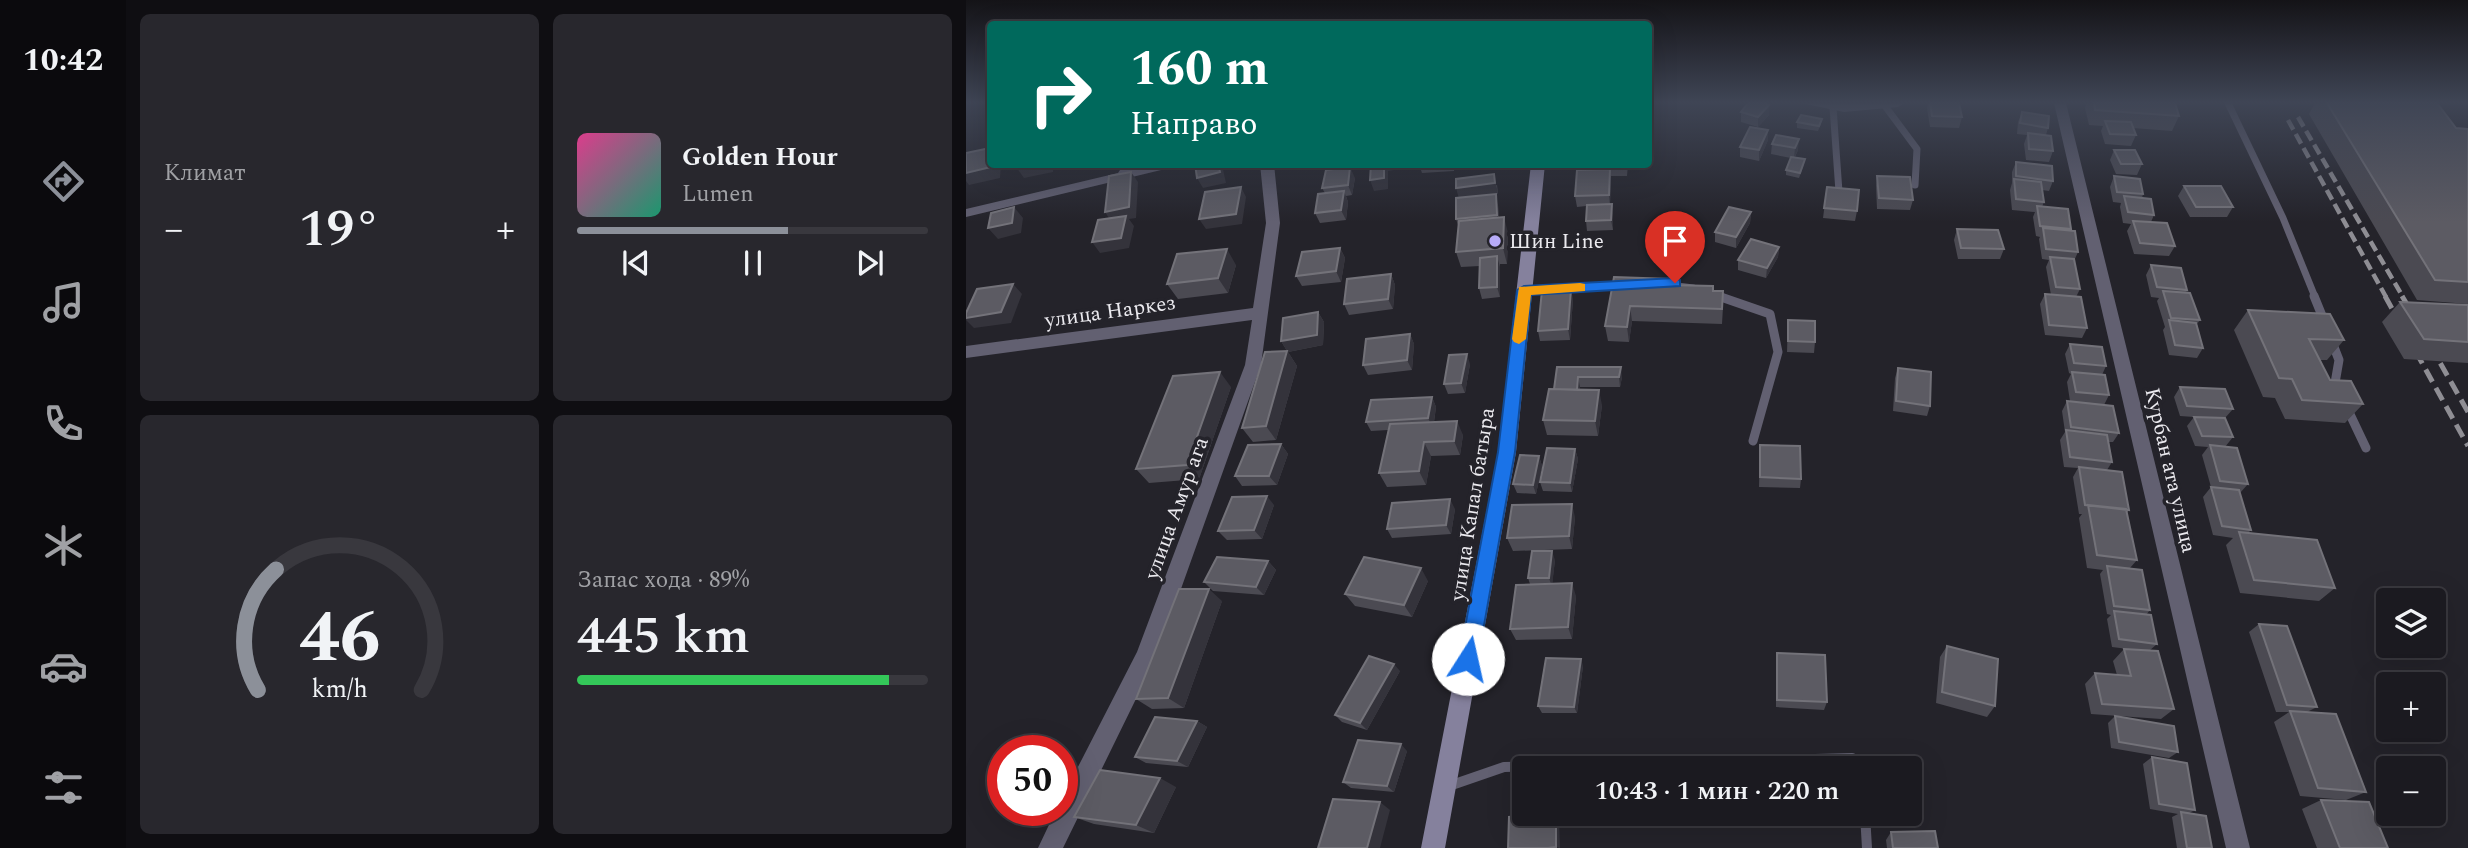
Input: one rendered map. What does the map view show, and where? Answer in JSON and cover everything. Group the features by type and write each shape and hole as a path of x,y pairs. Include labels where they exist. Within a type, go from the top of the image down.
{"main road":[{"name":"улица Капал батыра","path":"1433,848 1507,452 1538,168"}],"street":[{"name":"Курбан ата улица","path":"2069,143 2238,848"},
{"path":"966,213 1127,170 1145,168"},
{"name":"улица Амур ага","path":"1050,848 1146,656 1253,365 1273,223 1267,168"},
{"name":"улица Наркез","path":"966,352 1261,313"}],"lane":[{"path":"1836,143 1839,192"},
{"path":"1913,143 1917,149 1915,185"},
{"path":"2247,143 2283,218 2339,360 2335,383 2366,448"},
{"path":"1648,284 1675,283 1770,314 1778,352 1753,442"},
{"path":"1524,290 1634,285"},
{"path":"1444,788 1504,766 1512,766"},
{"path":"1866,826 1867,848"}],"building":[{"path":"1742,143 1762,143 1759,150 1740,147"},
{"path":"1773,143 1797,143 1795,148"},
{"path":"2029,143 2052,143 2053,151 2029,149"},
{"path":"2351,143 2468,143 2468,282 2435,280"},
{"path":"987,149 987,168 966,173 966,153"},
{"path":"2114,150 2135,150 2142,164 2121,164"},
{"path":"1791,157 1805,159 1800,173 1786,170"},
{"path":"2016,162 2052,166 2053,181 2016,176"},
{"path":"1196,168 1219,168 1220,172 1197,178"},
{"path":"1350,168 1348,185 1322,188 1326,170"},
{"path":"1371,168 1384,168 1384,178 1370,180"},
{"path":"1610,169 1609,195 1575,196 1577,170"},
{"path":"1131,172 1129,207 1105,212 1109,176"},
{"path":"1494,174 1495,183 1456,188 1456,179"},
{"path":"1877,176 1910,177 1913,200 1879,198"},
{"path":"2114,176 2140,179 2143,194 2117,192"},
{"path":"2014,179 2041,182 2044,202 2016,199"},
{"path":"2184,186 2221,186 2233,207 2196,207"},
{"path":"1241,187 1236,214 1199,219 1205,192"},
{"path":"1827,187 1859,190 1857,211 1824,208"},
{"path":"1344,191 1341,210 1315,213 1318,194"},
{"path":"1496,194 1497,215 1456,219 1456,198"},
{"path":"2124,196 2151,199 2154,215 2128,212"},
{"path":"1612,204 1611,220 1586,221 1587,205"},
{"path":"2037,206 2068,209 2071,229 2040,226"},
{"path":"1014,207 1012,223 988,228 991,213"},
{"path":"1729,207 1751,212 1736,237 1715,232"},
{"path":"1126,216 1121,238 1092,242 1098,220"},
{"path":"1504,217 1503,248 1456,252 1459,221"},
{"path":"2133,221 2167,223 2175,246 2140,243"},
{"path":"2043,228 2075,231 2078,252 2046,249"},
{"path":"1957,229 1998,230 2004,249 1961,248"},
{"path":"1751,239 1779,247 1767,268 1738,260"},
{"path":"1340,248 1336,271 1296,276 1302,252"},
{"path":"1227,249 1218,278 1167,284 1177,254"},
{"path":"1497,256 1497,287 1479,288 1480,258"},
{"path":"2050,257 2074,259 2080,289 2056,287"},
{"path":"2151,265 2181,268 2187,290 2157,287"},
{"path":"1391,274 1388,299 1344,304 1347,279"},
{"path":"1614,277 1671,279 1670,285 1713,286 1713,291 1723,291 1722,309 1630,306 1627,327 1605,326"},
{"path":"1013,284 1001,312 966,318 977,289"},
{"path":"1571,289 1568,329 1538,331 1542,290"},
{"path":"2163,291 2190,293 2200,320 2171,318"},
{"path":"2045,294 2081,297 2087,328 2049,325"},
{"path":"2400,302 2468,305 2468,342 2424,339"},
{"path":"2248,310 2330,314 2344,340 2309,339 2330,380 2351,381 2363,404 2302,400 2292,379 2279,378"},
{"path":"1318,312 1317,335 1281,341 1283,318"},
{"path":"1788,320 1815,321 1815,342 1788,341"},
{"path":"2169,320 2196,323 2203,348 2175,345"},
{"path":"1410,334 1407,360 1363,365 1366,339"},
{"path":"2070,344 2102,347 2106,366 2074,363"},
{"path":"1287,351 1266,426 1242,428 1265,352"},
{"path":"1467,354 1461,383 1444,384 1449,355"},
{"path":"1557,367 1621,367 1619,377 1578,377 1577,390 1554,389"},
{"path":"1898,368 1931,372 1930,406 1896,401"},
{"path":"1220,372 1187,465 1136,469 1173,376"},
{"path":"2072,372 2105,375 2109,395 2076,392"},
{"path":"2180,387 2225,389 2233,409 2187,406"},
{"path":"1549,389 1599,390 1595,421 1543,420"},
{"path":"1432,397 1428,418 1366,422 1371,400"},
{"path":"2067,401 2113,406 2119,433 2071,427"},
{"path":"2194,417 2225,418 2233,437 2202,436"},
{"path":"1457,421 1454,441 1424,442 1419,471 1379,473 1390,424"},
{"path":"2066,430 2107,435 2112,462 2070,457"},
{"path":"1281,444 1269,476 1235,476 1248,445"},
{"path":"1760,445 1800,446 1801,479 1760,477"},
{"path":"2210,445 2237,448 2248,484 2220,481"},
{"path":"1547,448 1575,449 1570,483 1540,482"},
{"path":"1520,455 1539,456 1533,485 1513,484"},
{"path":"2079,467 2122,472 2129,510 2085,505"},
{"path":"2211,487 2239,490 2251,530 2222,526"},
{"path":"1267,496 1254,530 1218,531 1232,497"},
{"path":"1450,499 1446,525 1387,529 1392,503"},
{"path":"1572,504 1569,536 1507,538 1512,505"},
{"path":"2088,505 2126,509 2137,560 2097,555"},
{"path":"2239,532 2317,540 2335,588 2254,580"},
{"path":"1532,551 1552,551 1549,578 1528,578"},
{"path":"1217,557 1268,561 1256,587 1204,582"},
{"path":"1364,557 1421,568 1404,605 1345,594"},
{"path":"2107,566 2142,570 2150,610 2114,606"},
{"path":"1572,583 1568,627 1510,629 1516,585"},
{"path":"1179,589 1209,589 1168,698 1136,699"},
{"path":"2114,611 2151,615 2157,644 2119,639"},
{"path":"2259,624 2287,626 2317,707 2287,705"},
{"path":"1947,646 1998,659 1995,706 1942,692"},
{"path":"2124,649 2158,651 2174,709 2102,704 2095,673 2131,676"},
{"path":"1777,653 1825,655 1827,702 1777,700"},
{"path":"1369,656 1394,664 1360,723 1335,715"},
{"path":"1546,658 1581,659 1574,707 1538,706"},
{"path":"2290,711 2336,714 2366,792 2318,788"},
{"path":"2115,716 2174,726 2178,752 2119,742"},
{"path":"1155,717 1197,721 1177,761 1135,757"},
{"path":"1358,740 1401,744 1387,786 1343,782"},
{"path":"2152,757 2187,763 2195,810 2159,804"},
{"path":"1100,770 1160,778 1136,825 1078,818 1078,810"},
{"path":"1333,799 1380,802 1367,848 1318,848"},
{"path":"2321,800 2369,802 2376,826 2379,826 2388,848 2340,848"},
{"path":"2181,812 2206,816 2212,848 2187,848"},
{"path":"1509,817 1512,817 1512,826 1556,826 1556,847 1508,848"},
{"path":"1935,831 1938,848 1893,848 1891,832"}],"railway":[{"path":"2300,143 2386,297"},
{"path":"2313,143 2403,297"},
{"path":"2385,296 2468,446"},
{"path":"2402,296 2415,318"},
{"path":"2430,345 2468,412"}],"slow traffic":[{"path":"1519,339 1524,290 1580,288"}],"place":[{"name":"Шин Line","path":"1495,241"}],"route":[{"path":"1468,659 1507,452 1524,290 1675,283"}]}
